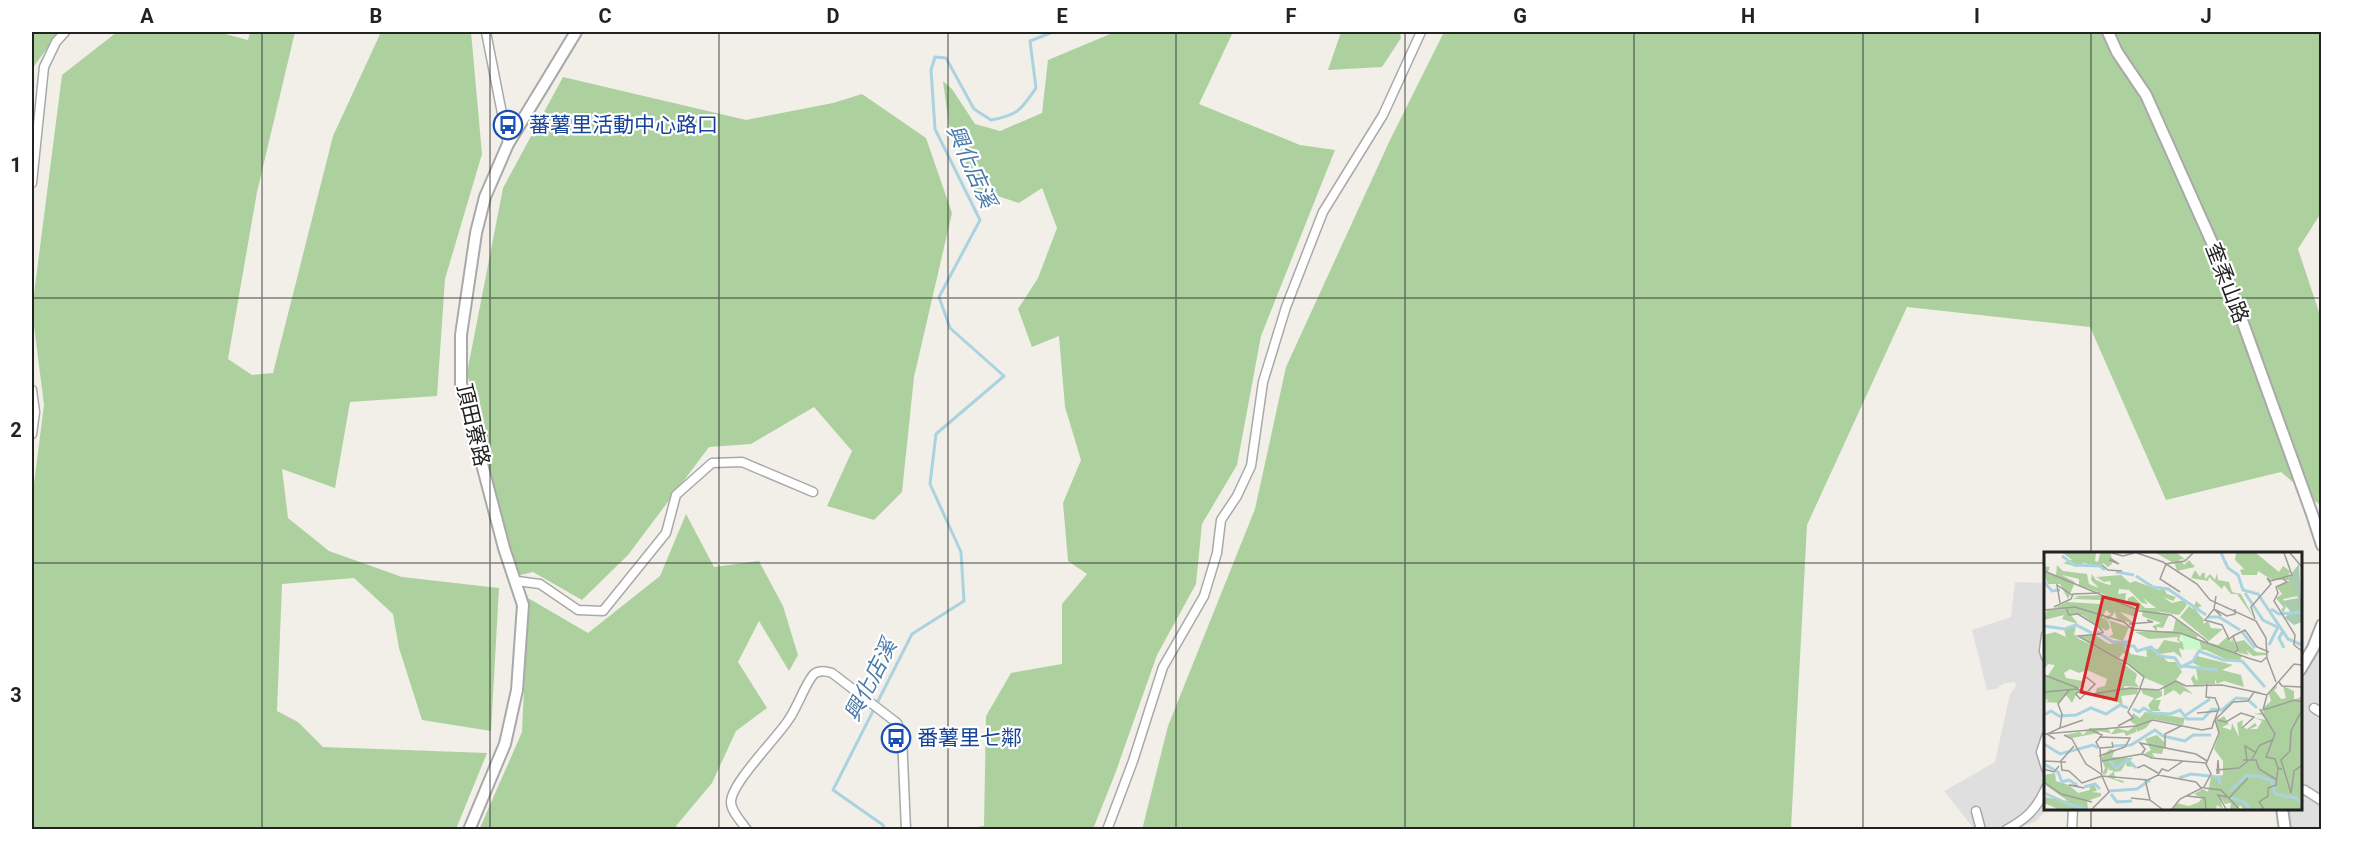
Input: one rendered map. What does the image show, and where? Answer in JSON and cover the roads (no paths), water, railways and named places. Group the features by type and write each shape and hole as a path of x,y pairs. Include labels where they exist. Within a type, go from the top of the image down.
{"street":[{"path":"32,183 44,67 56,42 65,32"},
{"path":"486,32 508,144"},
{"name":"頂田寮路","path":"469,830 505,744 517,690 523,605 517,581 504,548 461,384 461,335 476,233 485,197 508,144 576,32"},
{"path":"1107,830 1133,761 1163,667 1204,596 1217,553 1221,520 1237,496 1251,466 1263,382 1286,308 1323,212 1383,115 1421,32"},
{"name":"奎柔山路","path":"2108,32 2117,52 2151,104 2217,255 2322,545"},
{"path":"32,390 35,412 32,434"},
{"path":"517,581 540,584 579,610 603,611 666,534 676,495 712,463 742,462 813,492"},
{"path":"2302,668 2322,625"},
{"path":"747,830 732,809 731,800 742,780 776,734 789,721 814,674 823,670 832,672 897,723 902,736 906,830"},
{"path":"2044,743 2041,752 2044,762"},
{"path":"2305,790 2322,801"},
{"path":"2006,830 2018,823 2037,806 2044,792"},
{"path":"2072,830 2073,810"},
{"path":"2282,810 2285,830"},
{"path":"1976,811 1981,830"}],"waterway":[{"name":"興化店溪","path":"885,830 883,825 833,790 912,634 964,601 961,552 930,484 936,434 1004,376 950,328 939,297 980,220 935,129 931,70 935,57 946,58 974,109 991,120 1007,116 1018,110 1036,88 1030,41 1053,32"}],"place":[{"name":"蕃薯里活動中心路口","path":"508,125"},
{"name":"番薯里七鄰","path":"896,738"}]}
